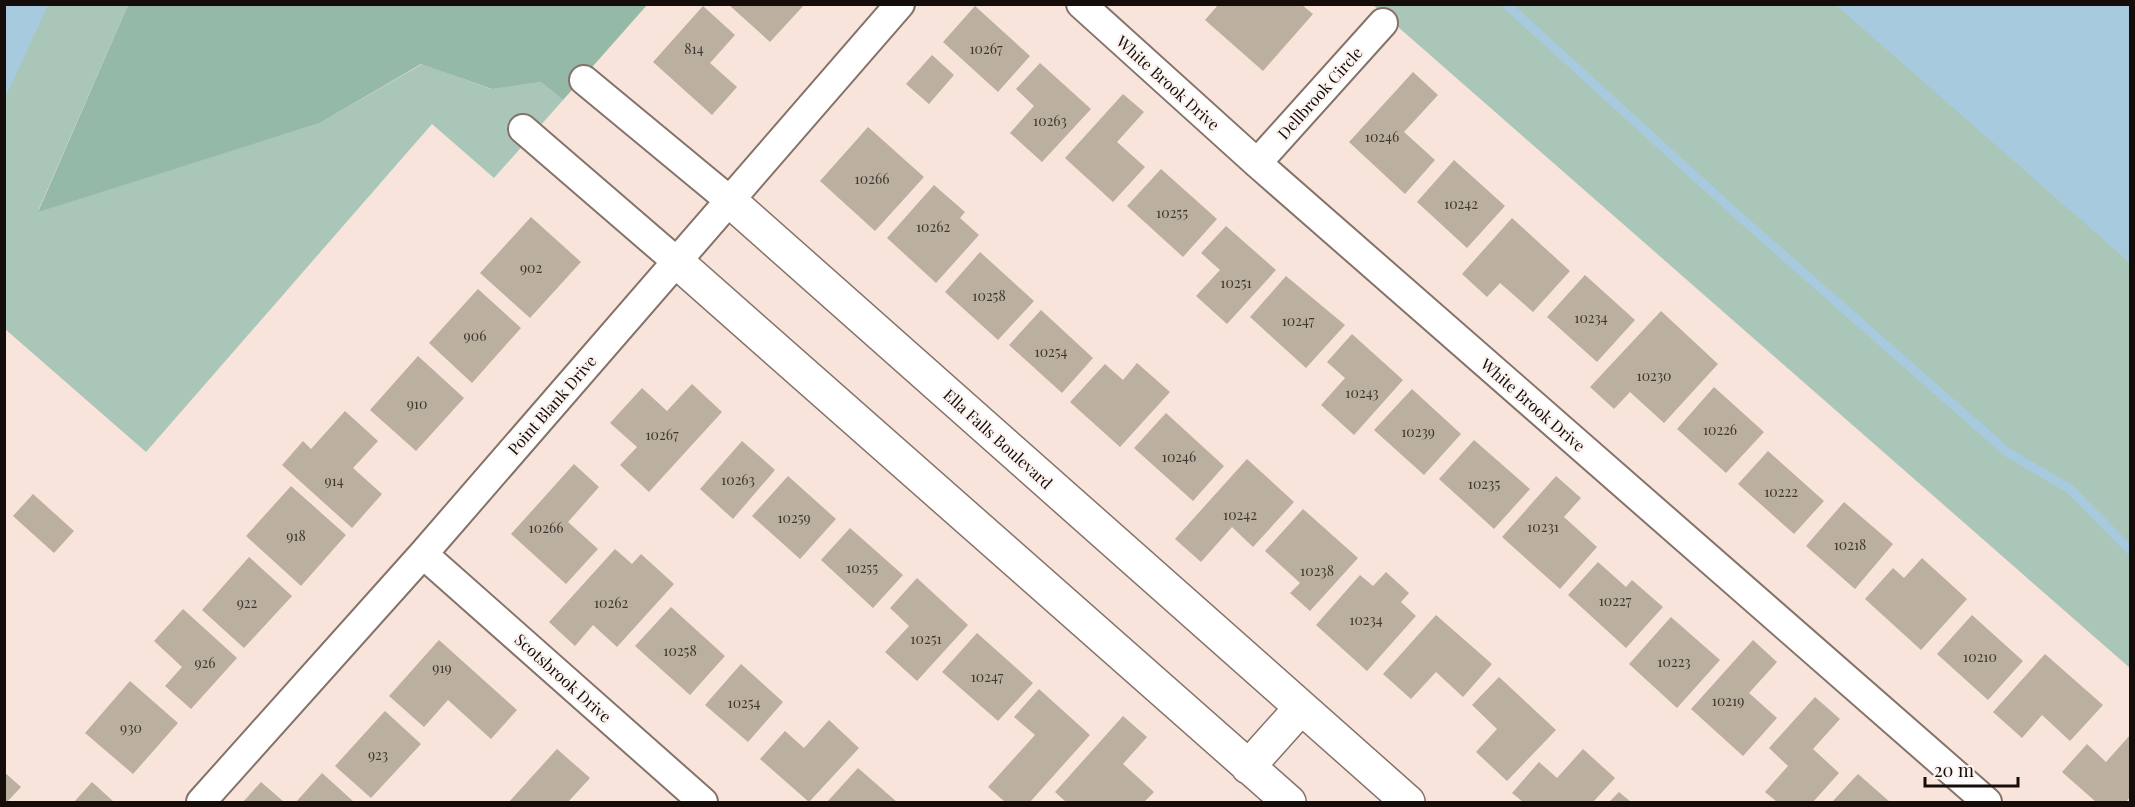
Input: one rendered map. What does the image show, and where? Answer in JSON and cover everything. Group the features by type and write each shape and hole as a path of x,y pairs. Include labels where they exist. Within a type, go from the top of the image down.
{"street":[{"name":"Point Blank Drive","path":"201,802 423,554 900,4"},
{"name":"White Brook Drive","path":"1081,4 1257,163 1987,802"},
{"name":"Dellbrook Circle","path":"1257,163 1383,23"},
{"name":"Ella Falls Boulevard","path":"584,80 729,200 1300,709 1408,802"},
{"path":"523,129 676,261 1289,802"},
{"name":"Scotsbrook Drive","path":"423,554 703,802"},
{"path":"1248,767 1300,709"}],"green space":[{"path":"5,5 128,5 38,211 320,123 422,64 491,89 541,82 563,100 494,178 432,124 146,452 5,329"},
{"path":"128,5 647,5 563,100 541,82 492,89 421,64 320,123 38,212"},
{"path":"1373,5 2130,5 2130,668"}],"water":[{"path":"4,5 48,5 5,98"},
{"path":"1836,5 2130,5 2130,263"}],"building":[{"path":"728,4 805,4 770,42"},
{"path":"1218,5 1302,5 1313,14 1263,71 1205,20"},
{"path":"703,6 735,35 710,63 737,87 712,115 653,62"},
{"path":"975,6 1030,56 998,92 943,42"},
{"path":"932,55 954,75 929,104 906,84"},
{"path":"1040,63 1091,109 1042,162 1010,133 1034,106 1016,89"},
{"path":"1413,72 1438,95 1404,132 1435,160 1405,194 1349,142"},
{"path":"1123,94 1144,112 1117,142 1145,167 1113,202 1065,158"},
{"path":"868,127 924,177 875,231 820,181"},
{"path":"1454,160 1505,206 1467,248 1417,202"},
{"path":"1161,169 1217,219 1183,257 1127,206"},
{"path":"934,185 965,212 960,218 979,235 936,283 887,238"},
{"path":"531,217 581,262 530,318 480,273"},
{"path":"1512,218 1570,271 1533,312 1500,283 1487,297 1462,274"},
{"path":"1226,226 1276,270 1227,324 1196,296 1220,270 1201,253"},
{"path":"980,252 1034,301 998,340 945,292"},
{"path":"1585,275 1635,320 1597,362 1547,317"},
{"path":"1286,276 1345,325 1306,368 1250,317"},
{"path":"478,289 521,328 472,383 429,343"},
{"path":"1041,310 1093,358 1062,393 1009,345"},
{"path":"1661,311 1718,364 1664,423 1630,392 1614,409 1590,387"},
{"path":"1352,334 1403,380 1354,435 1321,405 1345,378 1327,362"},
{"path":"418,356 464,398 416,451 370,410"},
{"path":"1137,363 1170,392 1120,447 1070,402 1105,364 1123,380"},
{"path":"692,384 722,412 649,492 620,465 637,447 610,423 642,388 667,411"},
{"path":"1714,387 1764,432 1726,473 1677,429"},
{"path":"1412,389 1461,434 1424,475 1374,430"},
{"path":"345,411 378,441 353,468 382,494 352,528 282,465 303,441 311,449"},
{"path":"1166,413 1224,466 1193,501 1134,448"},
{"path":"1474,440 1530,489 1494,529 1439,479"},
{"path":"742,441 775,470 733,519 700,489"},
{"path":"1768,451 1824,501 1794,534 1738,484"},
{"path":"1247,459 1294,502 1253,547 1232,527 1201,562 1175,539"},
{"path":"574,464 599,487 568,522 598,549 566,584 511,534"},
{"path":"788,476 836,519 800,559 752,516"},
{"path":"1556,476 1581,498 1564,517 1597,547 1560,589 1502,537"},
{"path":"291,486 346,535 301,586 246,536"},
{"path":"33,494 74,531 54,553 13,516"},
{"path":"1844,502 1893,544 1855,589 1806,546"},
{"path":"1303,509 1358,558 1310,611 1290,593 1300,583 1265,551"},
{"path":"850,528 903,575 873,608 821,560"},
{"path":"615,549 632,564 641,554 674,584 617,647 593,625 575,646 549,622"},
{"path":"249,557 292,596 244,648 202,610"},
{"path":"1922,558 1967,599 1921,650 1865,599 1893,568 1904,578"},
{"path":"1598,562 1626,587 1632,580 1663,607 1626,648 1568,595"},
{"path":"1386,572 1409,593 1401,602 1416,616 1367,671 1316,625 1360,575 1373,586"},
{"path":"917,578 968,625 917,681 885,652 909,626 890,608"},
{"path":"671,607 725,656 690,695 635,646"},
{"path":"183,609 237,658 191,709 165,686 182,667 154,641"},
{"path":"1436,615 1492,664 1463,697 1436,672 1411,699 1383,674"},
{"path":"1972,615 2023,661 1988,700 1937,654"},
{"path":"1671,617 1720,660 1677,708 1629,664"},
{"path":"977,633 1033,683 998,721 942,672"},
{"path":"439,640 517,710 491,739 448,700 424,727 389,696"},
{"path":"1753,640 1777,662 1749,693 1777,718 1743,756 1691,709"},
{"path":"2045,654 2103,705 2070,741 2042,715 2022,738 1993,712"},
{"path":"741,664 783,702 748,742 705,705"},
{"path":"1499,677 1556,730 1507,781 1476,752 1497,729 1472,705"},
{"path":"130,681 178,723 133,774 85,733"},
{"path":"1039,689 1090,735 1030,802 1005,802 988,787 1035,735 1014,717"},
{"path":"1815,697 1840,719 1813,749 1839,773 1813,802 1777,802 1765,792 1788,766 1769,748"},
{"path":"385,711 421,744 371,798 335,766"},
{"path":"1123,716 1147,737 1123,764 1154,792 1144,802 1066,802 1055,792"},
{"path":"829,720 859,748 809,802 760,759 785,731 804,748"},
{"path":"2130,735 2130,797 2126,802 2096,802 2062,772 2087,744 2106,762"},
{"path":"557,749 590,778 568,802 509,802"},
{"path":"1583,749 1615,778 1593,802 1523,802 1512,793 1539,762 1557,778"},
{"path":"858,768 897,802 827,802"},
{"path":"4,772 21,787 7,802 4,802"},
{"path":"322,773 354,802 296,802"},
{"path":"1858,774 1890,802 1832,802"},
{"path":"92,782 114,802 74,802"},
{"path":"261,782 284,802 243,802"},
{"path":"1619,792 1631,802 1609,802"}],"waterway":[{"path":"1506,4 1731,209 2007,452 2070,489 2130,550"}]}
